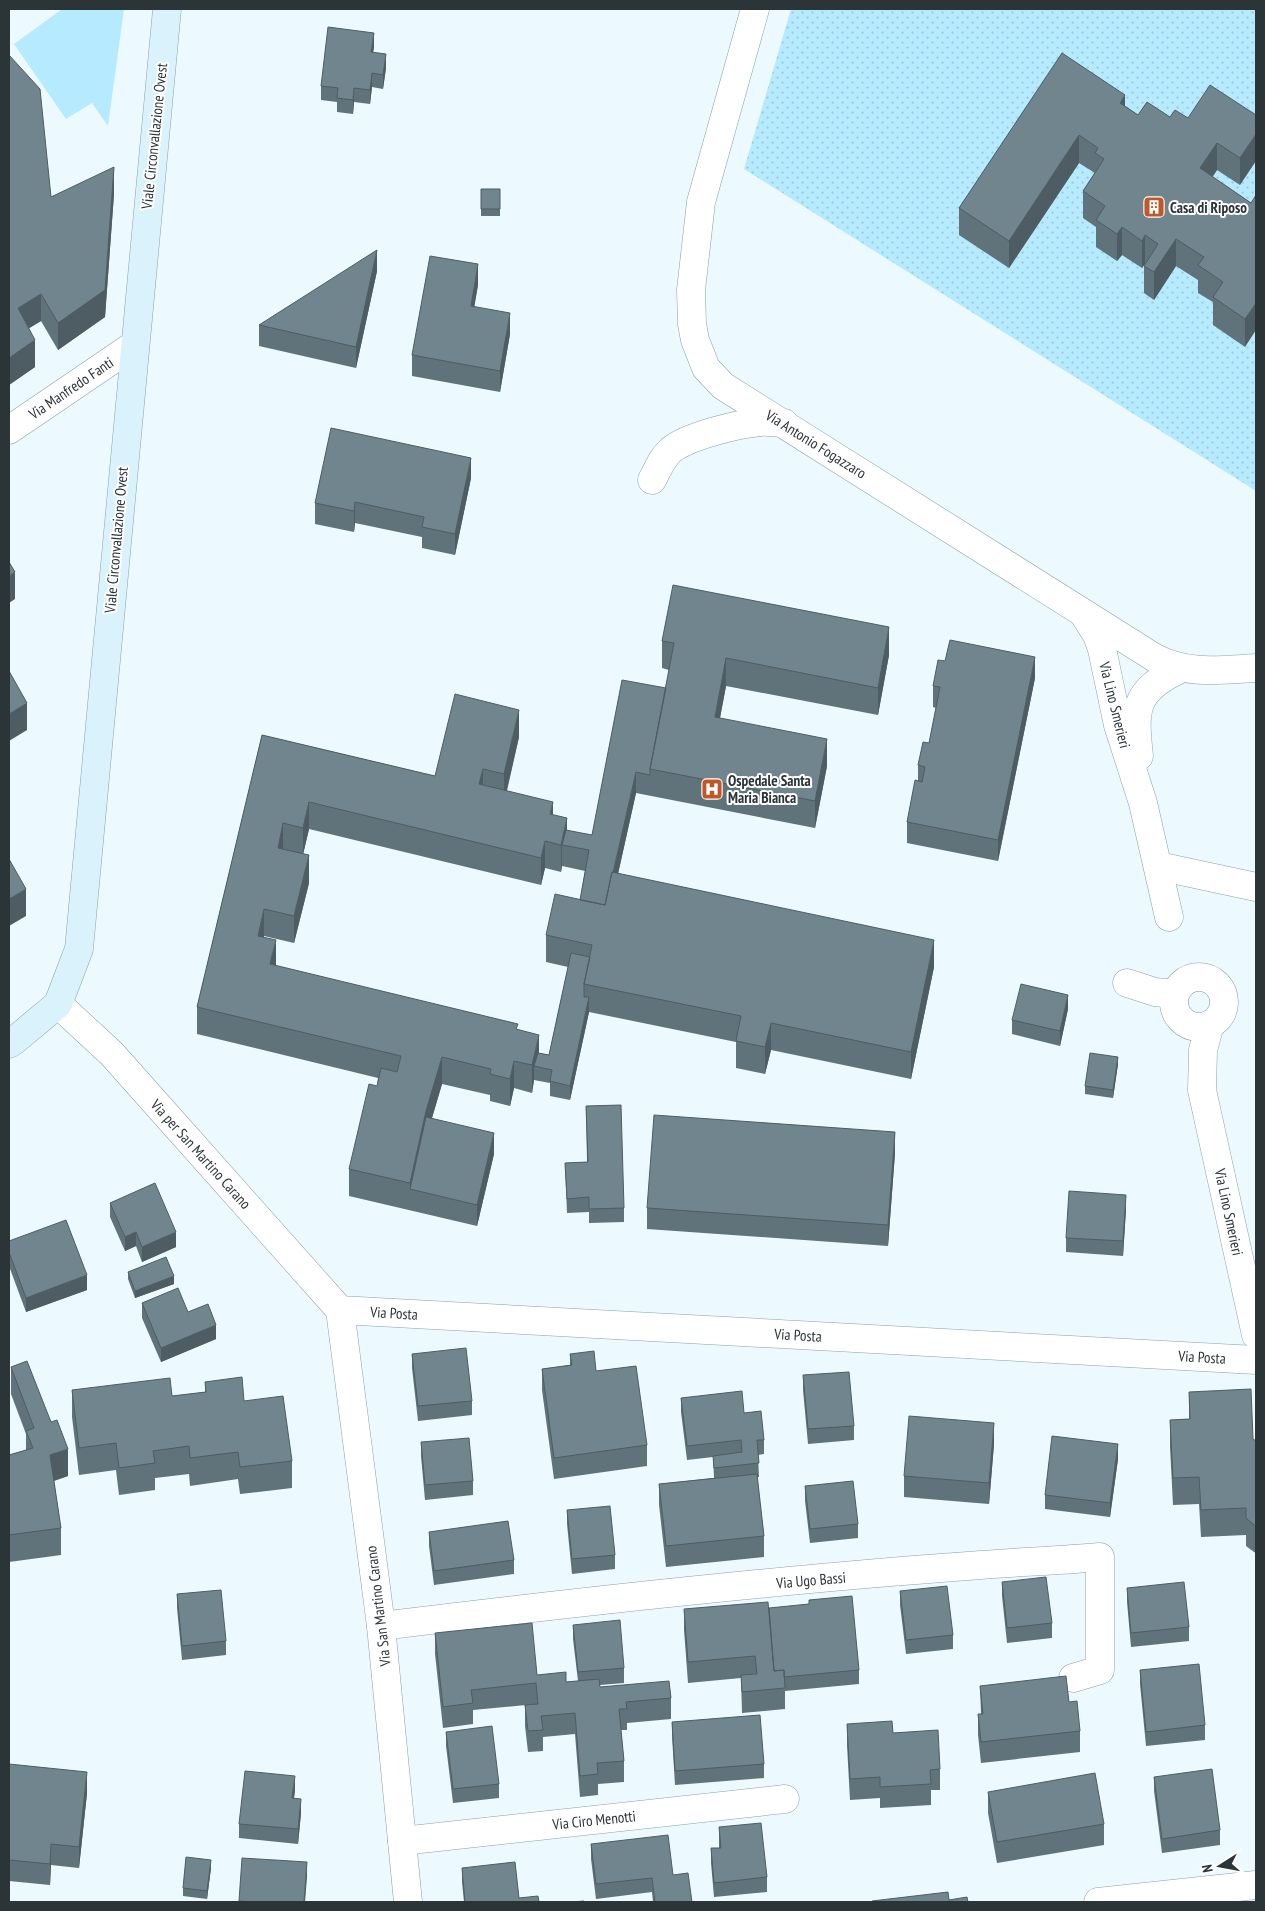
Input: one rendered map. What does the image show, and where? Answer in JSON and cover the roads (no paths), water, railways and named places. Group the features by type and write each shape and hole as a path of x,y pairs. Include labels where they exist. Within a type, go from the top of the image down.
{"main road":[{"name":"Viale Circonvallazione Ovest","path":"9,1044 58,1004 79,949 167,9"}],"street":[{"name":"Via Antonio Fogazzaro","path":"755,9 701,202 691,290 692,324 695,340 706,368 723,386 1155,658 1180,669 1256,668"},
{"name":"Via Manfredo Fanti","path":"9,430 134,346"},
{"path":"652,480 663,460 672,449 691,439 739,425 762,422 784,424"},
{"name":"Via Lino Smerieri","path":"1081,610 1097,635 1118,725 1143,803 1169,917"},
{"name":"Via Lino Smerieri","path":"1143,803 1136,723 1138,708 1142,698 1159,680 1180,669"},
{"path":"1158,866 1256,887"},
{"name":"Via Lino Smerieri","path":"1202,1090 1194,1078 1190,1065 1177,1005 1179,986 1192,977 1200,976 1215,981 1224,994 1220,1017 1210,1024 1203,1050 1202,1090 1256,1335"},
{"path":"1126,983 1155,992 1177,1005 1184,1022 1191,1026 1199,1027 1210,1024"},
{"name":"Via per San Martino Carano","path":"58,1004 112,1054 340,1310"},
{"name":"Via Posta","path":"340,1310 1256,1360"},
{"name":"Via San Martino Carano","path":"340,1310 382,1626 408,1902"},
{"name":"Via Ugo Bassi","path":"382,1626 529,1608 778,1583 968,1566 1100,1557 1100,1670 1074,1678"},
{"name":"Via Ciro Menotti","path":"402,1841 785,1799"},
{"path":"1098,1902 1256,1885"}],"place":[{"name":"Casa di Riposo","path":"1154,207"},
{"name":"Ospedale Santa Maria Bianca","path":"712,789"}]}
